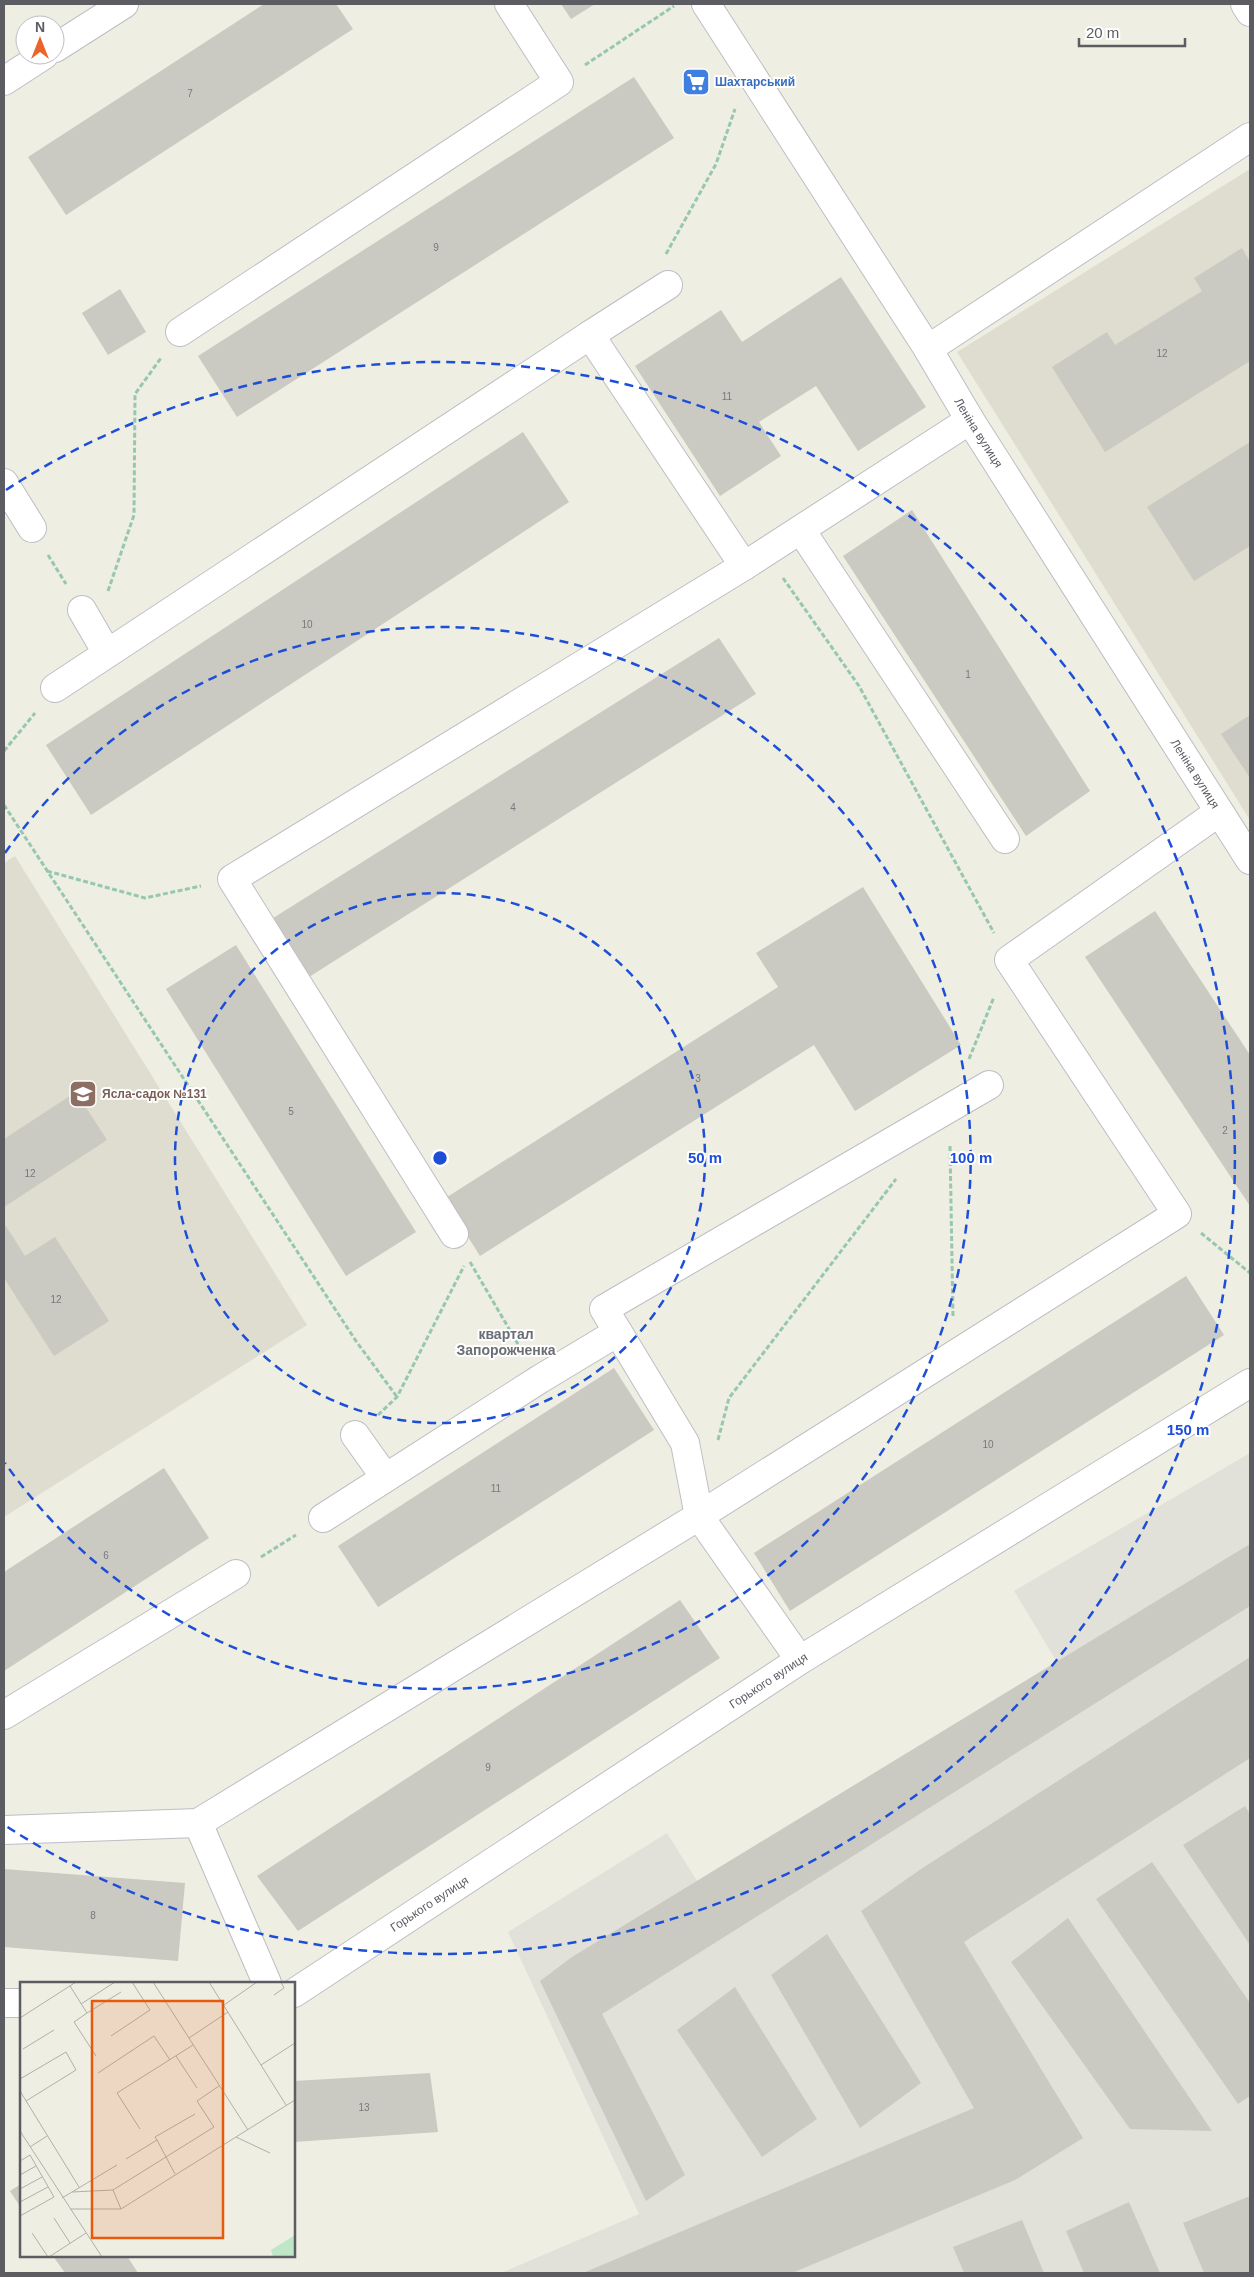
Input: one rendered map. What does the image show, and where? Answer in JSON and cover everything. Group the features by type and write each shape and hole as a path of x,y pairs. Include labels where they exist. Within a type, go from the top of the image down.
{"street":[{"path":"65,42 124,4"},
{"path":"180,332 560,82 508,4"},
{"name":"Леніна вулиця","path":"706,4 928,349 970,420 1250,860"},
{"path":"1245,4 1250,12"},
{"path":"4,81 29,65"},
{"path":"928,349 1250,138"},
{"path":"55,688 95,632 590,335 666,272"},
{"path":"590,335 755,559"},
{"path":"454,1234 232,879 802,530 970,420"},
{"path":"4,483 32,528"},
{"path":"802,530 1005,839"},
{"path":"4,1830 198,1823 699,1516 1177,1214 1009,960 1218,812"},
{"path":"800,1660 699,1516 685,1443 604,1309 990,1085"},
{"path":"323,1518 540,1379 618,1332"},
{"name":"Горького вулиця","path":"295,1992 800,1660 1250,1383"},
{"path":"355,1435 385,1477"},
{"path":"4,1715 236,1574"},
{"path":"198,1823 267,1982"},
{"path":"4,2003 20,2003"}],"path":[{"path":"560,82 677,4"},
{"path":"666,272 716,164 748,72"},
{"path":"95,632 134,515 134,394 180,332"},
{"path":"32,528 95,632"},
{"path":"755,559 859,686 1009,960 949,1109 954,1355"},
{"path":"4,751 55,688"},
{"path":"4,805 356,1341 397,1397"},
{"path":"46,871 145,898 232,879"},
{"path":"718,1443 729,1398 901,1171"},
{"path":"1177,1214 1250,1273"},
{"path":"355,1435 397,1397 468,1258 540,1379"},
{"path":"236,1574 323,1518"}],"shaded area":[{"path":"1250,169 1250,820 957,352"},
{"name":"Ясла-садок №131","path":"15,856 307,1325 4,1517 4,863"},
{"path":"1250,1453 1250,2273 501,2273 639,2214 508,1932 667,1833 697,1881 1057,1662 1014,1591"}],"building":[{"path":"264,4 336,4 353,29 66,215 28,157"},
{"path":"561,4 595,4 571,19"},
{"path":"634,77 674,138 237,417 198,356"},
{"path":"1242,248 1250,262 1250,361 1105,452 1052,367 1107,332 1115,345 1202,291 1194,278"},
{"path":"841,277 926,407 858,451 816,386 759,422 781,456 720,496 635,366 721,310 742,342"},
{"path":"120,289 146,332 108,355 82,313"},
{"path":"523,432 569,502 91,815 46,745"},
{"path":"1250,442 1250,546 1194,581 1147,507"},
{"path":"912,510 1090,791 1026,836 843,556"},
{"path":"719,638 756,694 309,977 270,920"},
{"path":"1250,715 1250,778 1221,734"},
{"path":"863,887 961,1045 855,1111 814,1045 480,1256 444,1199 778,987 756,953"},
{"path":"1155,911 1250,1055 1250,1206 1085,957"},
{"path":"236,945 416,1232 346,1276 166,989"},
{"path":"76,1092 107,1140 4,1207 4,1139"},
{"path":"4,1223 25,1256 55,1237 109,1321 54,1356 4,1278"},
{"path":"1186,1276 1224,1335 790,1611 754,1553"},
{"path":"614,1368 654,1430 378,1607 338,1546"},
{"path":"164,1468 209,1538 4,1671 4,1572"},
{"path":"1250,1544 1250,1606 602,2014 685,2175 646,2201 540,1981 572,1957"},
{"path":"680,1600 720,1658 298,1931 257,1876"},
{"path":"1250,1657 1250,1758 964,1942 1083,2138 1015,2180 792,2273 583,2273 974,2108 861,1911 921,1869"},
{"path":"1245,1806 1250,1814 1250,1945 1183,1845"},
{"path":"1152,1862 1250,2003 1250,2096 1238,2104 1096,1899"},
{"path":"4,1869 185,1883 178,1961 4,1947"},
{"path":"1068,1918 1212,2131 1130,2129 1011,1962"},
{"path":"827,1934 921,2083 860,2128 771,1975"},
{"path":"735,1987 817,2119 762,2157 677,2030"},
{"path":"430,2073 438,2132 295,2142 295,2081"},
{"path":"20,2185 20,2206 10,2191"},
{"path":"1250,2196 1250,2273 1204,2273 1183,2223"},
{"path":"1129,2202 1160,2273 1084,2273 1066,2231"},
{"path":"1022,2220 1044,2273 964,2273 953,2247"},
{"path":"54,2257 128,2257 138,2273 65,2273"}],"place":[{"name":"Шахтарський","path":"696,82"},
{"name":"Ясла-садок №131","path":"83,1094"}],"district":[{"name":"квартал Запорожченка","path":"506,1342"}]}
